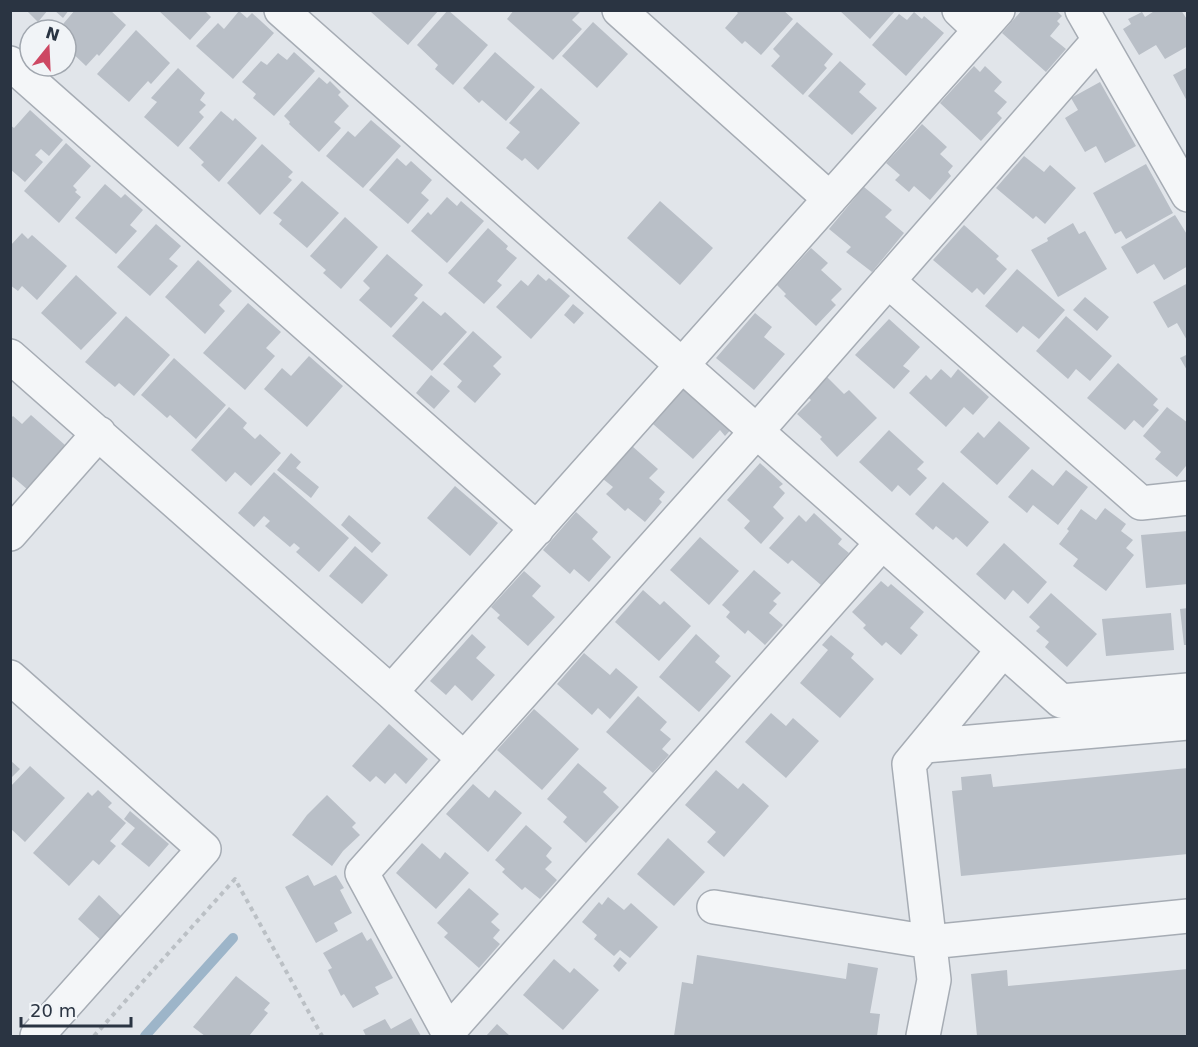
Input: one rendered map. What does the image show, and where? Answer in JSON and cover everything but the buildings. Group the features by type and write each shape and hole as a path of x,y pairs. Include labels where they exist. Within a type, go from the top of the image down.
{"street":[{"path":"281,10 1062,701 1188,690"},
{"path":"619,10 830,199"},
{"path":"1082,10 1188,195"},
{"path":"391,693 830,199 979,17"},
{"path":"882,543 448,1032 362,873 756,432 1099,40"},
{"path":"10,63 537,529"},
{"path":"888,281 1142,503 1188,498"},
{"path":"10,356 464,759"},
{"path":"12,528 99,433"},
{"path":"923,1036 934,980 909,764 1003,650"},
{"path":"10,677 204,849 37,1036"},
{"path":"925,746 1188,723"},
{"path":"714,907 930,942 1188,916"},
{"path":"10,1029 19,1036"}],"path":[{"path":"94,1036 235,879 322,1036"}],"waterway":[{"path":"145,1036 233,938"}]}
